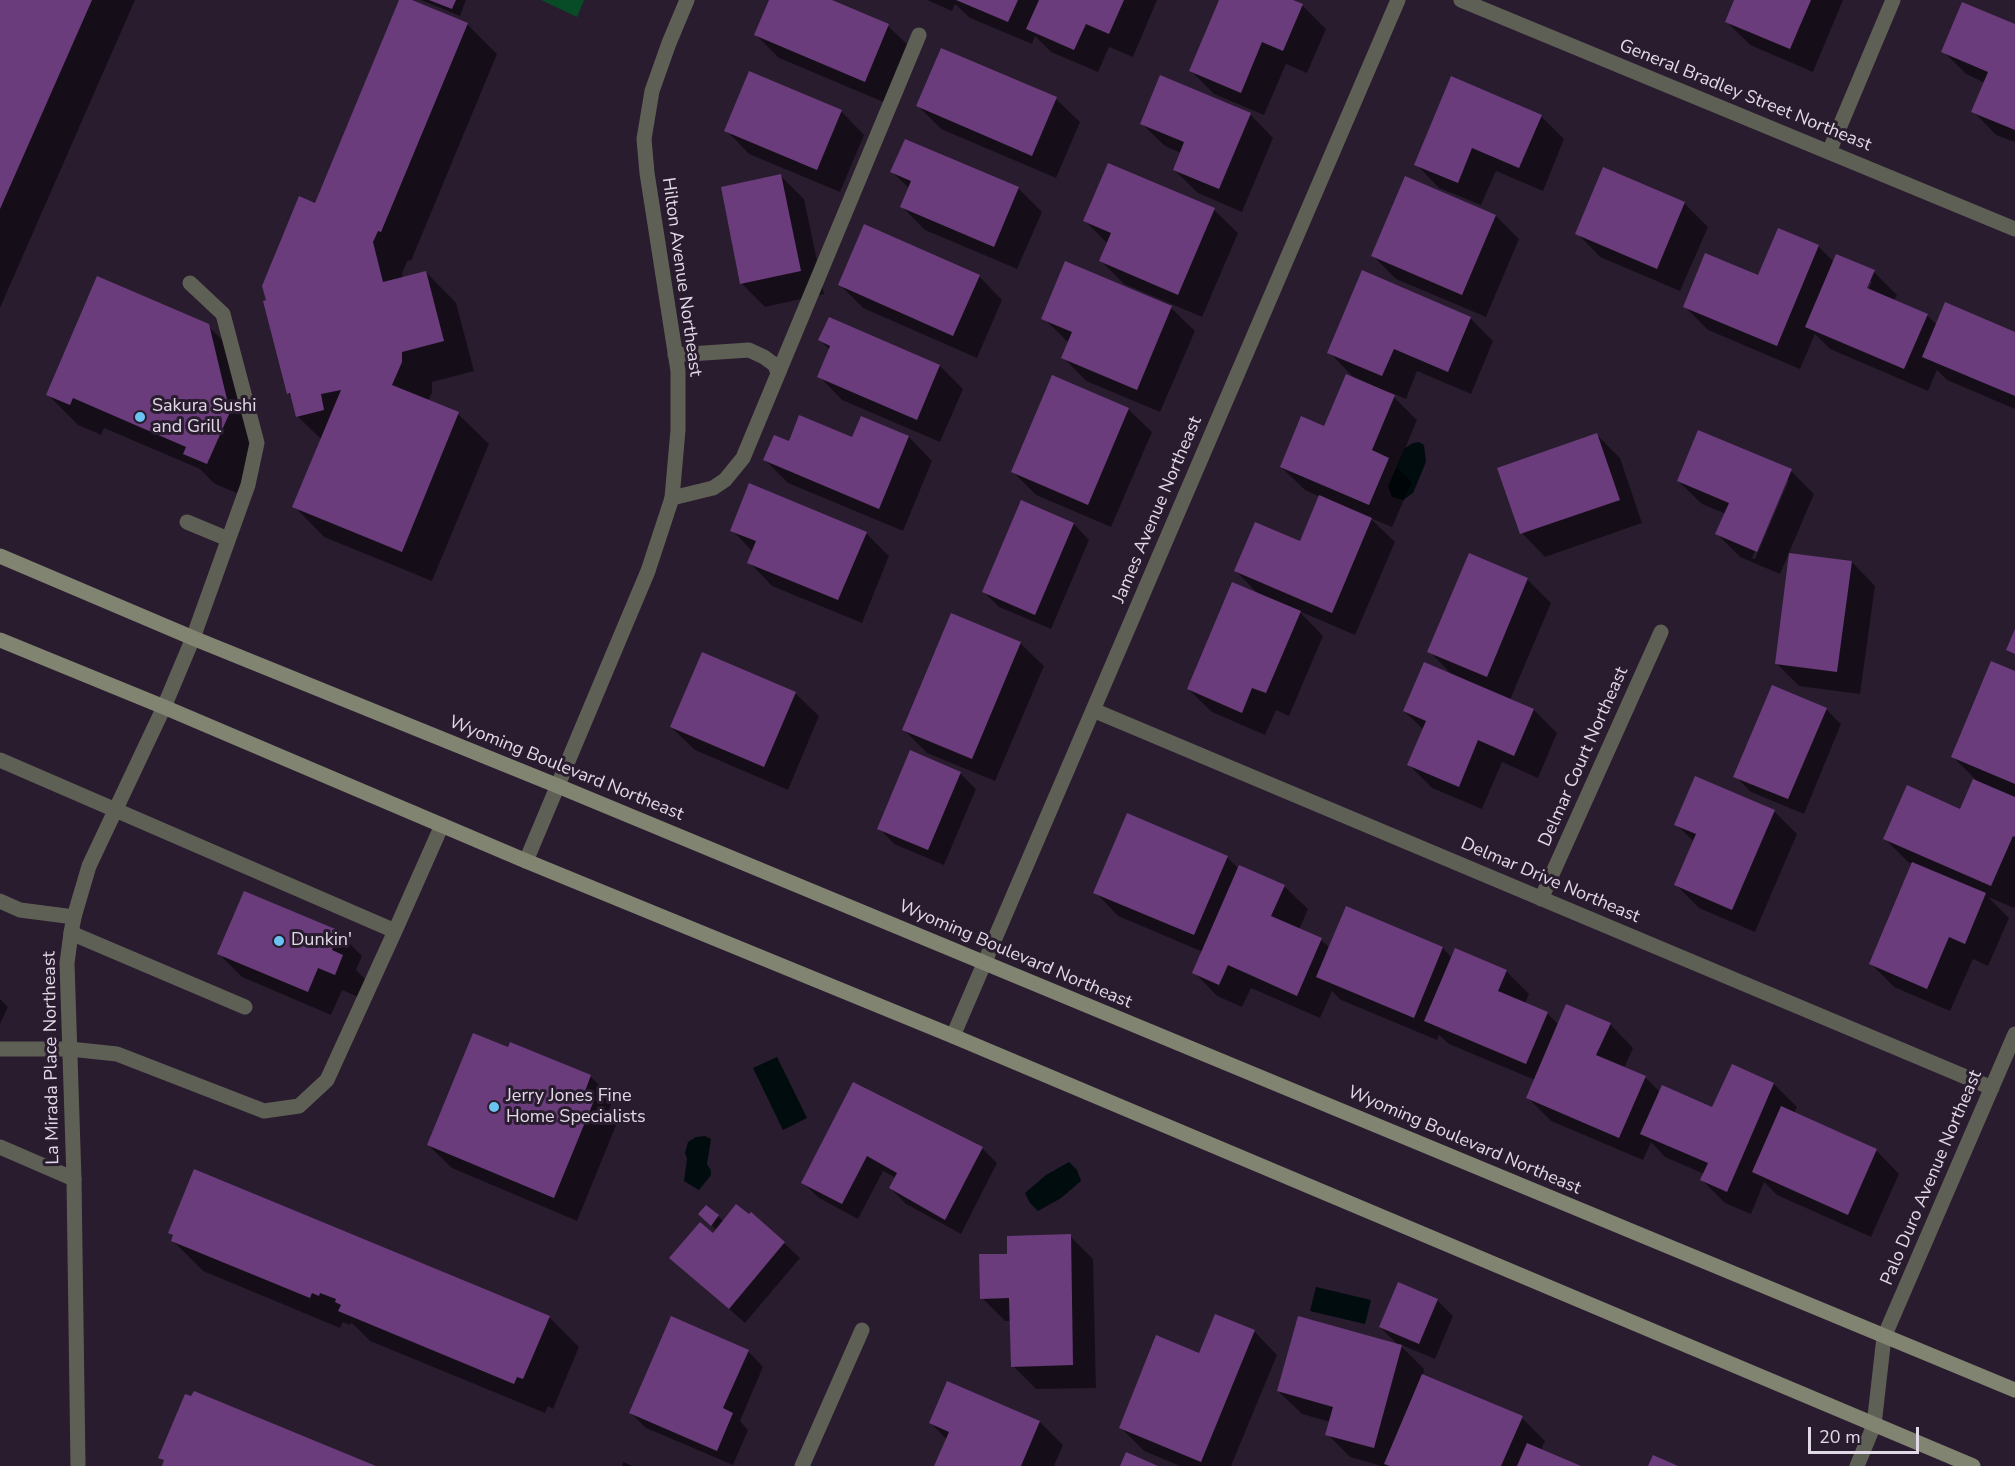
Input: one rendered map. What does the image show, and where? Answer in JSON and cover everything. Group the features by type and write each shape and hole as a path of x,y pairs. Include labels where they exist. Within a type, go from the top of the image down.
{"main road":[{"name":"Wyoming Boulevard Northeast","path":"0,556 193,638 558,786 2015,1390"},
{"path":"0,640 526,861 953,1036 1973,1466"}],"street":[{"name":"Hilton Avenue Northeast","path":"526,861 648,570 672,498 678,430 678,371 647,173 644,139 652,91 687,0"},
{"name":"James Avenue Northeast","path":"953,1036 1398,0"},
{"name":"General Bradley Street Northeast","path":"1461,0 2015,229"},
{"path":"1829,152 1893,0"},
{"path":"672,498 713,488 725,480 742,458 920,35"},
{"name":"La Mirada Place Northeast","path":"78,1466 74,1179 69,1049 68,963 71,933 89,866 164,707 193,638 248,485 257,443 223,314 190,284"},
{"path":"675,355 749,350 775,365 778,373"},
{"path":"187,522 228,539"},
{"name":"Delmar Court Northeast","path":"1541,899 1661,632"},
{"name":"Delmar Drive Northeast","path":"1093,710 1992,1088"},
{"path":"0,760 395,931"},
{"path":"0,1049 69,1049 117,1053 264,1111 299,1106 327,1080 442,825"},
{"path":"0,901 20,910 74,916"},
{"path":"71,933 245,1007"},
{"name":"Palo Duro Avenue Northeast","path":"1857,1466 1874,1425 1884,1337 2015,1034"},
{"path":"0,1147 74,1179"},
{"path":"802,1466 862,1330"}],"green space":[{"path":"541,0 584,0 577,17"}],"shaded area":[{"path":"1419,442 1424,445 1426,462 1413,493 1403,500 1392,497 1388,486 1405,448"},
{"path":"777,1057 807,1118 783,1130 753,1068"},
{"path":"705,1136 711,1139 707,1164 711,1175 699,1190 684,1181 687,1159 685,1153 688,1142 696,1137"},
{"path":"1069,1162 1077,1170 1081,1181 1061,1198 1038,1211 1030,1203 1025,1193 1046,1175"},
{"path":"1316,1287 1371,1300 1365,1324 1310,1311"}],"building":[{"path":"0,0 92,0 0,209"},
{"path":"399,0 412,0 468,23 381,232 378,231 373,242 383,282 426,271 444,341 402,352 402,362 392,385 459,412 402,552 292,507 341,390 321,394 324,410 296,417 290,393 287,394 263,301 266,300 262,286 299,196 315,203"},
{"path":"429,0 456,0 452,9"},
{"path":"769,0 832,0 889,24 865,82 754,35"},
{"path":"956,0 1018,0 1008,22"},
{"path":"1039,0 1124,0 1109,34 1086,24 1074,50 1026,29"},
{"path":"1219,0 1293,0 1303,4 1283,51 1262,42 1241,93 1189,71"},
{"path":"1734,0 1811,0 1790,49 1725,22"},
{"path":"1962,2 2015,24 2015,130 1971,112 1988,72 1941,52"},
{"path":"941,48 1057,97 1032,156 916,106"},
{"path":"749,71 842,110 817,170 724,131"},
{"path":"1160,75 1251,113 1219,189 1173,170 1184,142 1140,124"},
{"path":"1451,76 1542,115 1519,168 1472,148 1458,183 1414,165"},
{"path":"905,139 1019,187 994,247 900,207 911,181 890,172"},
{"path":"1108,163 1215,208 1178,295 1099,261 1111,233 1083,221"},
{"path":"1603,167 1685,202 1657,269 1575,234"},
{"path":"781,174 801,271 740,284 721,187"},
{"path":"1405,176 1496,215 1462,295 1371,256"},
{"path":"864,224 980,275 953,336 838,285"},
{"path":"1778,228 1819,245 1777,346 1683,307 1705,253 1758,275"},
{"path":"1836,254 1875,270 1867,288 1928,314 1904,369 1805,327"},
{"path":"1065,261 1172,306 1137,390 1061,358 1072,332 1041,319"},
{"path":"1362,270 1471,317 1448,372 1394,349 1382,376 1327,353"},
{"path":"97,276 209,324 230,412 207,464 183,454 186,447 73,398 70,405 46,395"},
{"path":"1945,302 2015,332 2015,396 1922,357"},
{"path":"829,317 940,365 917,420 817,377 830,346 818,340"},
{"path":"1346,374 1395,395 1372,450 1389,458 1369,505 1280,467 1301,416 1324,426"},
{"path":"1052,375 1129,408 1088,505 1011,472"},
{"path":"799,415 852,437 861,416 909,436 879,509 763,460 774,435 789,441"},
{"path":"1698,430 1792,469 1757,552 1715,534 1729,503 1677,481"},
{"path":"1597,433 1620,500 1520,534 1497,468"},
{"path":"749,483 867,532 838,600 747,563 756,541 730,531"},
{"path":"1319,495 1372,518 1332,613 1234,571 1255,522 1300,541"},
{"path":"1021,500 1074,523 1035,615 982,592"},
{"path":"1469,553 1528,578 1487,677 1427,652"},
{"path":"1789,553 1852,561 1837,672 1775,664"},
{"path":"1232,582 1301,611 1266,693 1252,688 1242,713 1187,689"},
{"path":"951,613 1021,642 972,759 902,730"},
{"path":"2015,629 2015,654 2006,650"},
{"path":"702,652 796,692 764,767 670,727"},
{"path":"1991,661 2015,671 2015,784 1951,757"},
{"path":"1424,662 1534,709 1514,756 1478,740 1459,787 1407,765 1426,721 1403,711"},
{"path":"1772,685 1827,708 1788,799 1733,777"},
{"path":"910,750 961,772 928,850 877,829"},
{"path":"1695,776 1775,810 1732,910 1674,885 1696,834 1674,825"},
{"path":"1973,779 2015,797 2015,837 2013,836 1991,886 1883,839 1907,785 1960,809"},
{"path":"1127,813 1228,856 1194,935 1093,893"},
{"path":"1912,862 1986,893 1965,944 1949,937 1927,989 1869,964"},
{"path":"1239,865 1285,885 1271,916 1322,938 1297,996 1228,965 1219,985 1192,973"},
{"name":"Dunkin'","path":"244,891 340,931 332,950 343,955 335,975 318,968 308,992 217,954"},
{"path":"1346,906 1443,947 1414,1018 1316,977"},
{"path":"1455,948 1507,970 1498,991 1548,1012 1526,1064 1424,1021"},
{"path":"1566,1004 1611,1023 1596,1055 1646,1076 1619,1138 1526,1098"},
{"path":"473,1033 508,1047 510,1042 591,1075 584,1094 595,1098 554,1198 427,1145"},
{"path":"1732,1064 1774,1083 1727,1192 1700,1180 1708,1163 1640,1134 1662,1085 1712,1107"},
{"path":"853,1082 983,1147 945,1220 889,1188 897,1173 867,1156 842,1204 801,1183"},
{"path":"1781,1106 1877,1149 1848,1215 1752,1172"},
{"path":"194,1169 550,1316 523,1379 517,1377 514,1384 338,1311 341,1305 335,1302 336,1299 320,1293 319,1296 312,1293 310,1298 171,1241 173,1235 168,1233"},
{"path":"736,1204 749,1214 751,1212 785,1242 729,1309 669,1258 700,1222 713,1233"},
{"path":"706,1205 719,1215 711,1226 698,1214"},
{"path":"1071,1234 1073,1365 1011,1367 1009,1298 980,1299 979,1254 1007,1254 1007,1236"},
{"path":"1398,1282 1438,1299 1419,1344 1379,1327"},
{"path":"1215,1314 1255,1330 1201,1462 1119,1428 1156,1335 1199,1353"},
{"path":"671,1316 749,1350 723,1408 733,1413 717,1451 629,1413"},
{"path":"1298,1316 1402,1345 1374,1448 1325,1435 1333,1407 1277,1391"},
{"path":"1422,1374 1523,1416 1501,1466 1390,1466 1384,1464"},
{"path":"947,1381 1040,1421 1021,1466 934,1466 949,1432 929,1423"},
{"path":"194,1391 376,1466 162,1466 164,1460 158,1458 185,1394 191,1396"},
{"path":"1527,1443 1581,1466 1517,1466"},
{"path":"1126,1452 1158,1466 1120,1466"},
{"path":"1653,1455 1678,1466 1648,1466"}],"place":[{"name":"Sakura Sushi and Grill","path":"140,417"},
{"name":"Dunkin'","path":"279,941"},
{"name":"Jerry Jones Fine Home Specialists","path":"494,1107"}]}
